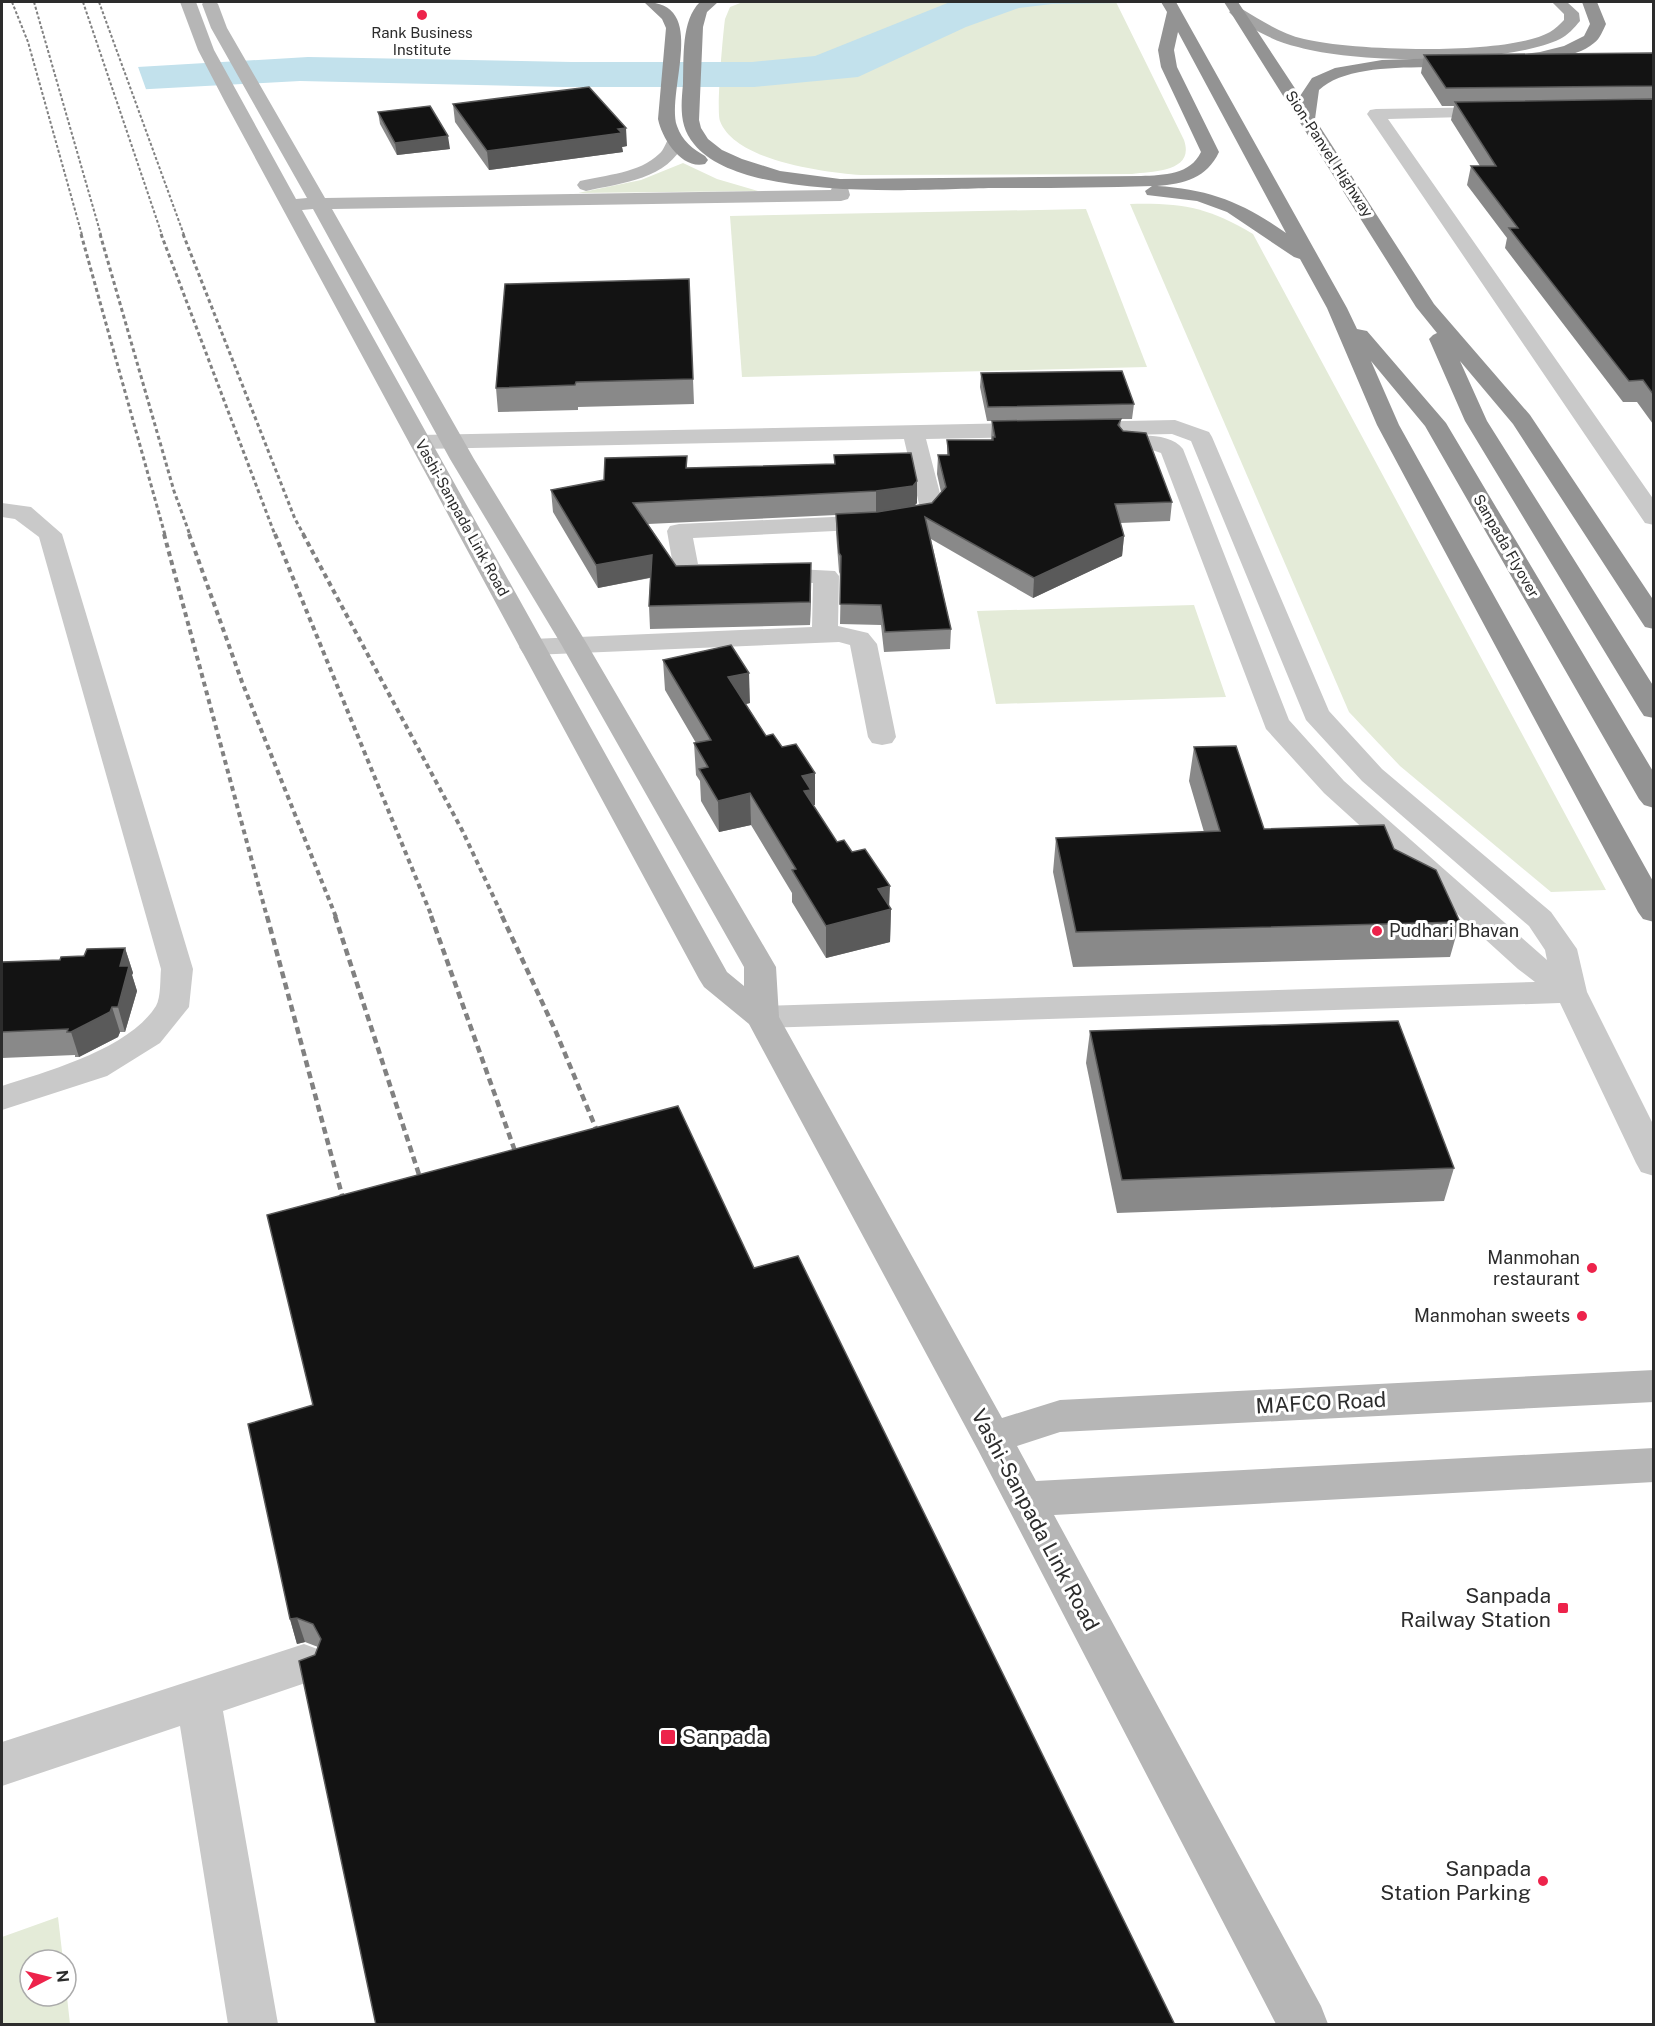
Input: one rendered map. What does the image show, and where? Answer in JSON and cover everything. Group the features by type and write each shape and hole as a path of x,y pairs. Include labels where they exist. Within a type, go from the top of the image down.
{"highway":[{"path":"710,2 704,5 697,16 690,118 698,139 706,147 739,164 841,190 1141,181 1176,178 1195,171 1203,166 1210,152 1169,67 1166,50 1172,7"},
{"path":"1306,120 1308,92 1317,82 1345,71 1392,65 1506,62 1534,59 1569,50 1588,41 1598,29 1599,17 1591,3"},
{"path":"655,4 669,16 674,28 667,119 675,142 697,159 743,178 786,189 1145,190 1188,193 1237,208 1310,260"},
{"path":"1172,7 1337,308 1388,425 1653,912"},
{"name":"Sion-Panvel Highway","path":"1234,7 1426,307"},
{"path":"667,119 690,118"},
{"path":"1426,307 1476,422 1653,710"},
{"path":"1426,307 1522,420 1653,621"},
{"name":"Sanpada Flyover","path":"1337,308 1435,423 1653,799"}],"main road":[{"name":"Vashi-Sanpada Link Road","path":"188,2 206,50 233,102 715,979 762,1017 992,1438 1303,2025"},
{"name":"Vashi-Sanpada Link Road","path":"209,2 219,28 458,450 574,644 760,967 762,1017"},
{"path":"1234,7 1264,30 1284,39 1326,48 1380,52 1485,52 1533,45 1561,34 1572,21 1572,13 1559,2"},
{"path":"287,201 579,187 630,175 655,165 668,156 675,142"},
{"path":"268,166 296,162"},
{"path":"316,198 841,190"},
{"name":"MAFCO Road","path":"992,1438 1060,1416 1653,1386"},
{"path":"1023,1499 1653,1465"}],"street":[{"path":"1515,112 1376,114 1653,518"},
{"path":"425,451 915,438 1175,427 1201,437 1316,714 1372,775 1540,920 1561,950 1571,992 1653,1163"},
{"path":"825,635 826,576 687,572 680,531 876,522 921,516 931,505 915,438"},
{"path":"915,438 1154,443 1171,449 1276,723 1334,787 1528,962 1571,992"},
{"path":"2,510 22,512 50,534 177,969 172,1007 147,1035 95,1068 2,1098"},
{"path":"532,647 825,635 851,636 864,644 882,737"},
{"path":"762,1017 1571,992"},
{"path":"2,1764 304,1664"},
{"path":"198,1699 253,2025"}],"green space":[{"path":"743,2 1116,2 1184,140 1186,151 1184,158 1170,168 1132,174 861,175 804,167 761,155 743,146 729,135 720,121 719,114 725,19 730,7"},
{"path":"683,163 717,179 758,191 578,193 641,180"},
{"path":"1130,204 1165,204 1194,208 1222,218 1253,234 1606,890 1551,892 1400,766 1349,712"},
{"path":"1086,209 1147,367 742,377 730,216"},
{"path":"1194,605 1226,697 996,704 977,611"},
{"path":"58,1917 62,1948 18,1948 18,2008 68,2008 70,2024 2,2024 2,1937"}],"water":[{"path":"950,2 1204,2 1052,4 1019,8 966,27 858,77 754,87 563,87 300,81 2,97 2,75 308,57 572,62 752,62 815,56"}],"pier":[{"path":"137,64 147,92 2,100 2,72"}],"building":[{"path":"1653,53 1653,86 1446,88 1424,55"},
{"path":"589,87 626,128 618,129 622,133 487,151 453,104"},
{"path":"1653,99 1653,394 1643,380 1629,381 1509,228 1518,228 1471,166 1496,166 1455,102"},
{"path":"430,106 448,136 395,143 378,112"},
{"path":"689,279 693,379 576,382 575,385 496,388 505,284"},
{"path":"1122,371 1134,404 988,407 981,373"},
{"path":"1121,419 1118,425 1123,431 1146,433 1172,502 1115,504 1124,536 1034,578 925,517 951,629 885,632 881,605 840,604 841,556 836,514 877,512 932,503 946,487 938,455 949,455 947,440 993,440 995,437 992,421"},
{"path":"911,453 917,481 913,486 876,491 633,503 676,566 811,563 810,602 649,606 652,555 596,565 551,490 604,480 605,458 687,456 686,468 835,464 834,455"},
{"path":"731,645 749,673 728,677 766,736 773,734 782,747 796,744 815,773 802,776 811,790 804,791 837,842 844,840 852,852 865,849 890,886 878,889 891,909 826,926 792,870 796,869 750,793 718,801 699,769 708,767 694,743 711,740 663,660"},
{"path":"1236,746 1264,829 1384,825 1394,849 1436,870 1460,922 1076,932 1056,838 1220,831 1194,747"},
{"path":"125,948 120,966 129,966 118,1007 112,1007 110,1012 71,1032 67,1032 68,1029 2,1032 2,962 60,960 61,957 84,956 87,949"},
{"path":"1398,1021 1454,1168 1122,1180 1090,1031"},
{"name":"Sanpada","path":"678,1106 754,1268 798,1256 1175,2025 376,2025 299,1661 315,1655 321,1639 313,1624 297,1618 290,1619 248,1424 313,1405 267,1215"}],"railway":[{"path":"12,2 28,42 82,235"},
{"path":"34,2 101,235"},
{"path":"83,2 162,235"},
{"path":"99,2 184,235"},
{"path":"81,234 165,535"},
{"path":"100,234 174,491 190,535"},
{"path":"161,234 275,535"},
{"path":"183,234 295,519 304,535"},
{"path":"164,534 267,917"},
{"path":"189,534 242,682 336,917"},
{"path":"275,534 432,917"},
{"path":"303,534 462,830 503,917"},
{"path":"267,916 346,1210"},
{"path":"335,916 424,1190"},
{"path":"431,916 520,1165"},
{"path":"502,916 556,1032 602,1143"}],"place":[{"name":"Rank Business Institute","path":"422,15"},
{"name":"Pudhari Bhavan","path":"1377,931"},
{"name":"Manmohan restaurant","path":"1592,1268"},
{"name":"Manmohan sweets","path":"1582,1316"},
{"name":"Sanpada Railway Station","path":"1563,1608"},
{"name":"Sanpada","path":"668,1737"},
{"name":"Sanpada Station Parking","path":"1543,1881"}]}
